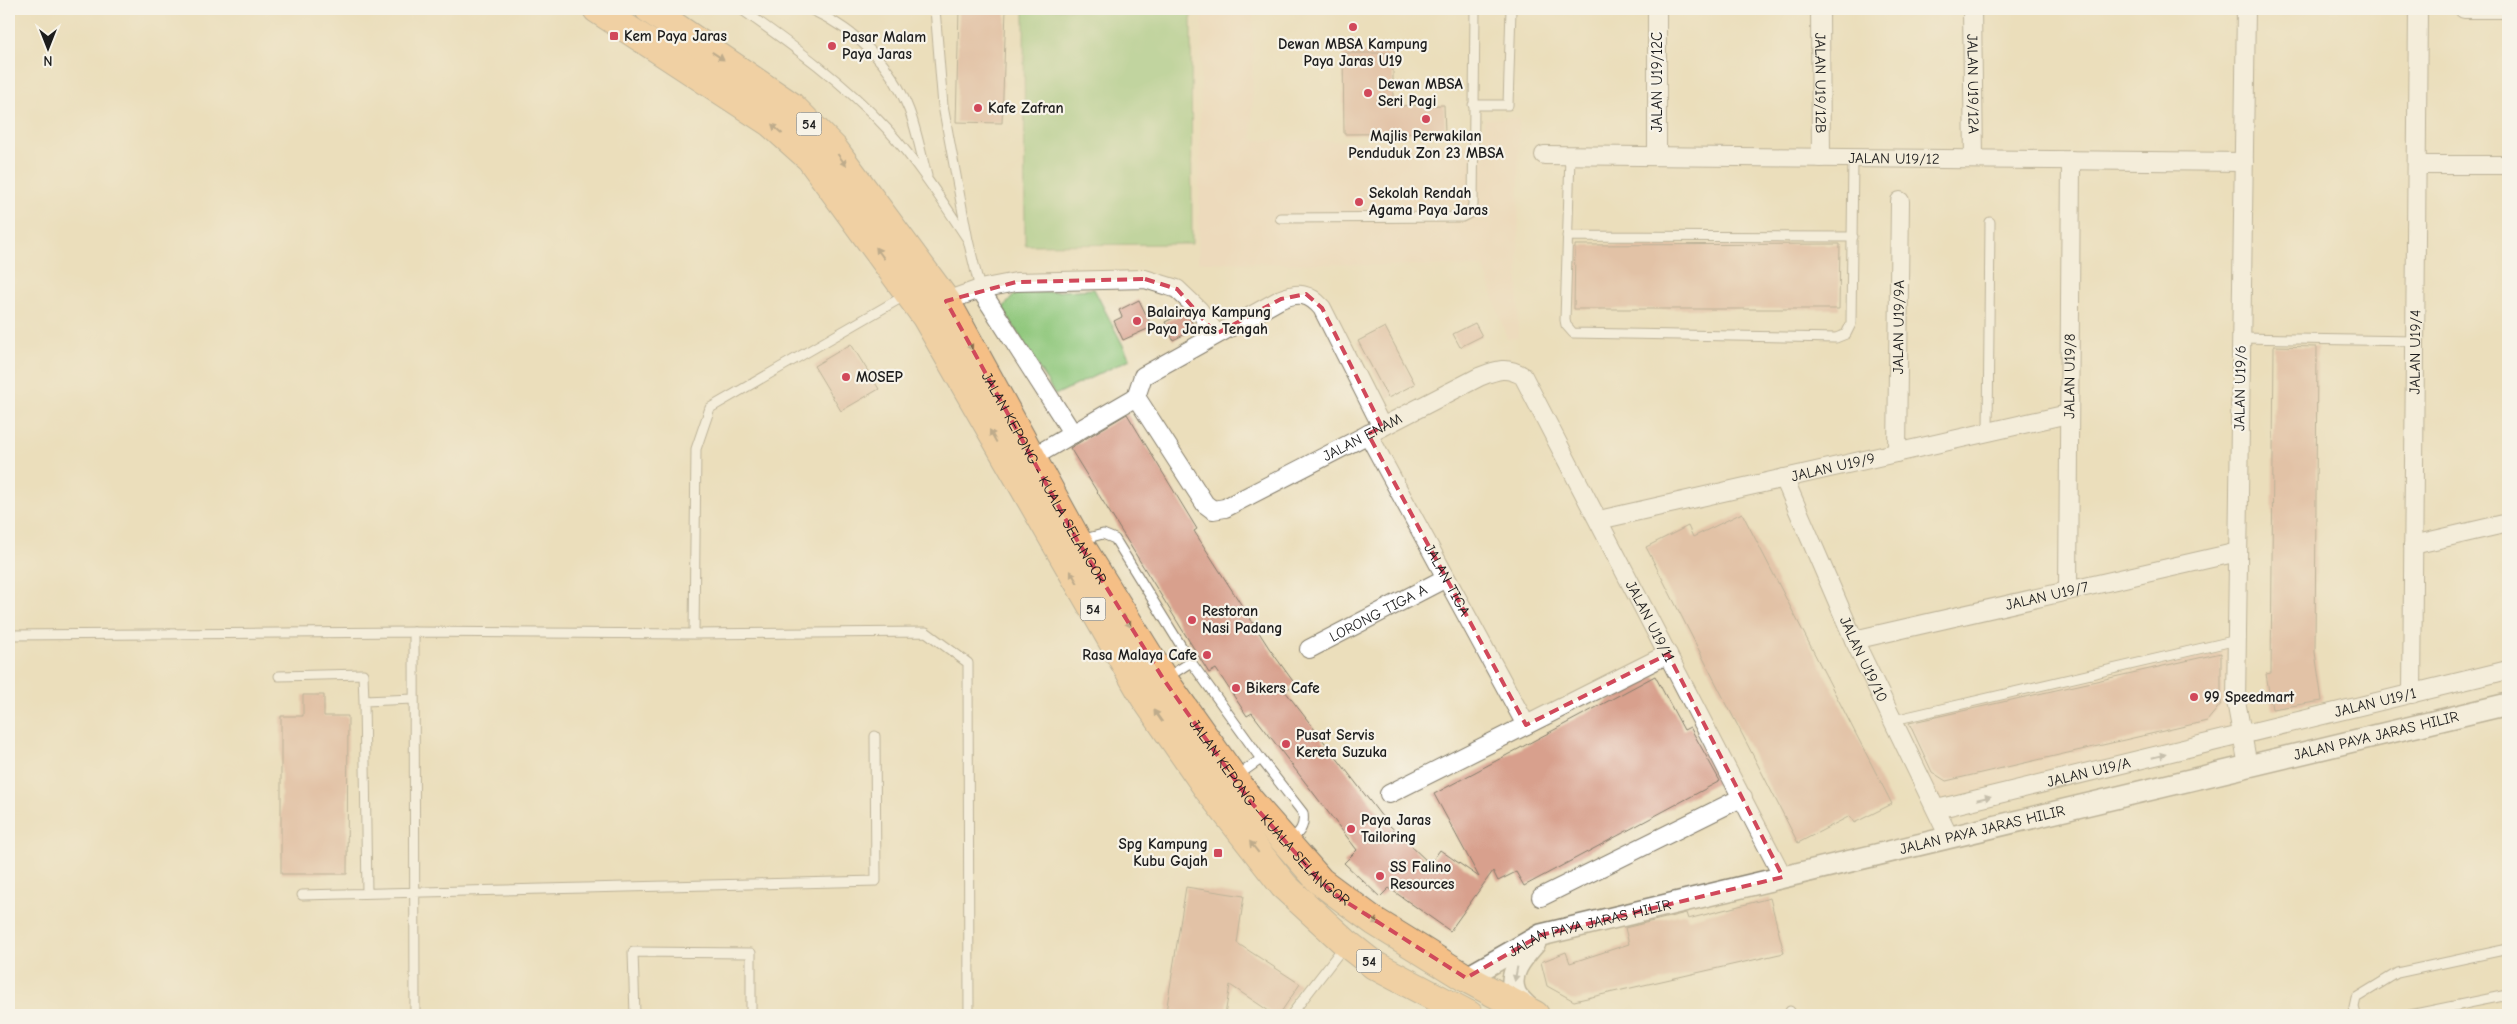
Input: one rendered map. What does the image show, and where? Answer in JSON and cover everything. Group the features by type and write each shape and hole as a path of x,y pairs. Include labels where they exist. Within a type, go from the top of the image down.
{"highway":[{"name":"JALAN KEPONG - KUALA SELANGOR","path":"598,9 771,123 810,158 926,289 1145,698 1208,789 1284,886 1346,943 1381,969 1469,1015"},
{"name":"JALAN KEPONG - KUALA SELANGOR","path":"649,9 791,106 833,148 1033,457 1077,540 1164,680 1250,801 1287,844 1320,881 1340,898 1466,978 1534,1015"},
{"path":"1284,886 1402,967 1436,982 1466,978 1470,996 1484,1011 1492,1015"}],"street":[{"name":"JALAN U19/12C","path":"1657,9 1657,156"},
{"name":"JALAN U19/12B","path":"1820,9 1821,158"},
{"name":"JALAN U19/12A","path":"1972,9 1974,159"},
{"name":"JALAN U19/6","path":"2246,9 2236,701 2248,766"},
{"name":"JALAN U19/4","path":"2412,694 2418,9"},
{"path":"2464,9 2508,9"},
{"name":"JALAN U19/12","path":"1544,155 2244,162"},
{"name":"JALAN U19/8","path":"2068,591 2071,160"},
{"path":"2416,165 2508,165"},
{"name":"JALAN U19/9A","path":"1897,453 1900,201"},
{"path":"926,289 980,289 1016,282 1146,279 1177,289 1199,310 1216,334"},
{"path":"980,289 1073,434"},
{"name":"JALAN TIGA","path":"1136,397 1143,376 1216,334 1280,299 1293,294 1306,294 1315,299 1322,308 1375,430 1446,578 1526,725"},
{"name":"JALAN ENAM","path":"1136,397 1205,504 1213,510 1225,508 1479,377 1496,370 1512,370"},
{"name":"JALAN U19/11","path":"1512,370 1523,376 1530,386 1783,877"},
{"path":"1033,457 1136,397"},
{"name":"JALAN U19/9","path":"1599,520 2068,414"},
{"name":"JALAN U19/10","path":"1784,478 1854,640 1950,837"},
{"path":"2413,545 2508,524"},
{"name":"JALAN U19/7","path":"1854,640 2238,552"},
{"name":"LORONG TIGA A","path":"1309,649 1446,578"},
{"path":"1389,794 1668,654"},
{"name":"JALAN U19/1","path":"2242,736 2508,670"},
{"name":"JALAN PAYA JARAS HILIR","path":"1466,978 1541,935 2508,704"},
{"name":"JALAN U19/A","path":"1937,809 2242,736"},
{"path":"1541,897 1742,798"},
{"path":"1534,1015 1515,992 1514,974 1520,961 1541,935"}],"lane":[{"path":"741,9 834,80 887,129 929,181 968,240"},
{"path":"810,9 829,18 862,40 889,72 909,110 929,181"},
{"path":"935,9 943,106 968,240 980,289"},
{"path":"1280,218 1466,216 1473,205 1475,9"},
{"path":"1473,105 1508,105 1511,9"},
{"path":"1570,156 1565,320 1566,325 1573,334 1836,338 1846,334 1851,324 1853,158"},
{"path":"1988,432 1990,222"},
{"path":"1567,236 1853,237"},
{"path":"694,634 696,449 710,408 926,289"},
{"path":"2241,338 2415,341"},
{"path":"1077,540 1103,534 1114,539 1191,662 1260,759 1303,813 1305,823 1301,832 1287,844"},
{"path":"414,632 415,1015"},
{"path":"9,636 414,632 694,634 926,632 968,663 969,1015"},
{"path":"1894,720 2237,640"},
{"path":"1164,680 1191,662"},
{"path":"279,676 363,674 367,893"},
{"path":"364,701 414,699"},
{"path":"302,894 876,882 875,736"},
{"path":"1234,778 1260,759"},
{"path":"1291,1015 1346,943"},
{"path":"2356,1015 2354,1007 2356,998 2398,973 2508,949"},
{"path":"635,1015 634,952 751,953 751,1015"},
{"path":"2410,1015 2508,995"}],"highlighted area":[{"path":"1145,279 1177,289 1216,334 1281,299 1306,294 1322,308 1382,427 1368,434 1526,725 1668,654 1783,877 1541,935 1466,978 1340,898 1320,881 1250,801 1164,680 1077,540 946,301 1016,282"}],"shaded area":[{"name":"Sekolah Rendah Agama Paya Jaras","path":"1202,9 1253,9 1252,140 1484,143 1484,118 1519,118 1518,338 1507,339 1484,267 1198,262"},
{"path":"2230,645 2228,733 1940,801 1902,723"}],"green space":[{"path":"1024,9 1191,9 1192,244 1025,245"},
{"path":"1094,289 1130,359 1055,395 1003,308 1015,294"}],"building":[{"path":"959,9 1006,9 1002,123 956,122"},
{"name":"Dewan MBSA Seri Pagi","path":"1343,53 1393,53 1393,106 1444,105 1445,133 1344,134"},
{"path":"1840,244 1839,309 1574,309 1575,245"},
{"path":"1139,300 1152,327 1123,340 1114,321 1122,317 1119,310"},
{"path":"1186,312 1196,329 1173,340 1165,322"},
{"path":"1475,323 1482,336 1460,347 1453,334"},
{"path":"1385,327 1415,384 1388,398 1358,341"},
{"name":"MOSEP","path":"851,344 879,389 841,411 814,366"},
{"path":"2274,346 2317,347 2315,652 2322,701 2272,709 2266,674 2271,673"},
{"path":"1127,414 1197,529 1194,531 1269,648 1295,684 1285,691 1386,822 1430,864 1440,850 1479,877 1434,794 1655,676 1684,730 1690,727 1720,781 1524,886 1516,872 1498,881 1493,871 1450,931 1389,888 1380,897 1344,863 1357,850 1252,713 1247,716 1216,669 1209,673 1070,448"},
{"path":"1742,513 1892,804 1854,823 1850,816 1798,843 1646,547 1688,526 1693,537"},
{"path":"2221,653 2221,704 2207,721 1946,781 1932,772 1909,723"},
{"path":"303,695 324,695 324,716 348,716 347,874 281,874 281,716 303,716"},
{"path":"1186,887 1244,896 1237,943 1300,984 1279,1015 1275,1015 1230,985 1225,1015 1187,1015 1166,1012"},
{"path":"1770,898 1784,953 1574,1001 1547,986 1541,962 1566,952 1570,963 1629,944 1625,928 1686,913 1688,919"}],"place":[{"name":"Dewan MBSA Kampung Paya Jaras U19","path":"1353,27"},
{"name":"Kem Paya Jaras","path":"614,36"},
{"name":"Pasar Malam Paya Jaras","path":"832,46"},
{"name":"Dewan MBSA Seri Pagi","path":"1368,93"},
{"name":"Kafe Zafran","path":"978,108"},
{"name":"Majlis Perwakilan Penduduk Zon 23 MBSA","path":"1426,119"},
{"name":"Sekolah Rendah Agama Paya Jaras","path":"1359,202"},
{"name":"Balairaya Kampung Paya Jaras Tengah","path":"1137,321"},
{"name":"MOSEP","path":"846,377"},
{"name":"Restoran Nasi Padang","path":"1192,620"},
{"name":"Rasa Malaya Cafe","path":"1207,655"},
{"name":"Bikers Cafe","path":"1236,688"},
{"name":"99 Speedmart","path":"2194,697"},
{"name":"Pusat Servis Kereta Suzuka","path":"1286,744"},
{"name":"Paya Jaras Tailoring","path":"1351,829"},
{"name":"Spg Kampung Kubu Gajah","path":"1218,853"},
{"name":"SS Falino Resources","path":"1380,876"}]}
